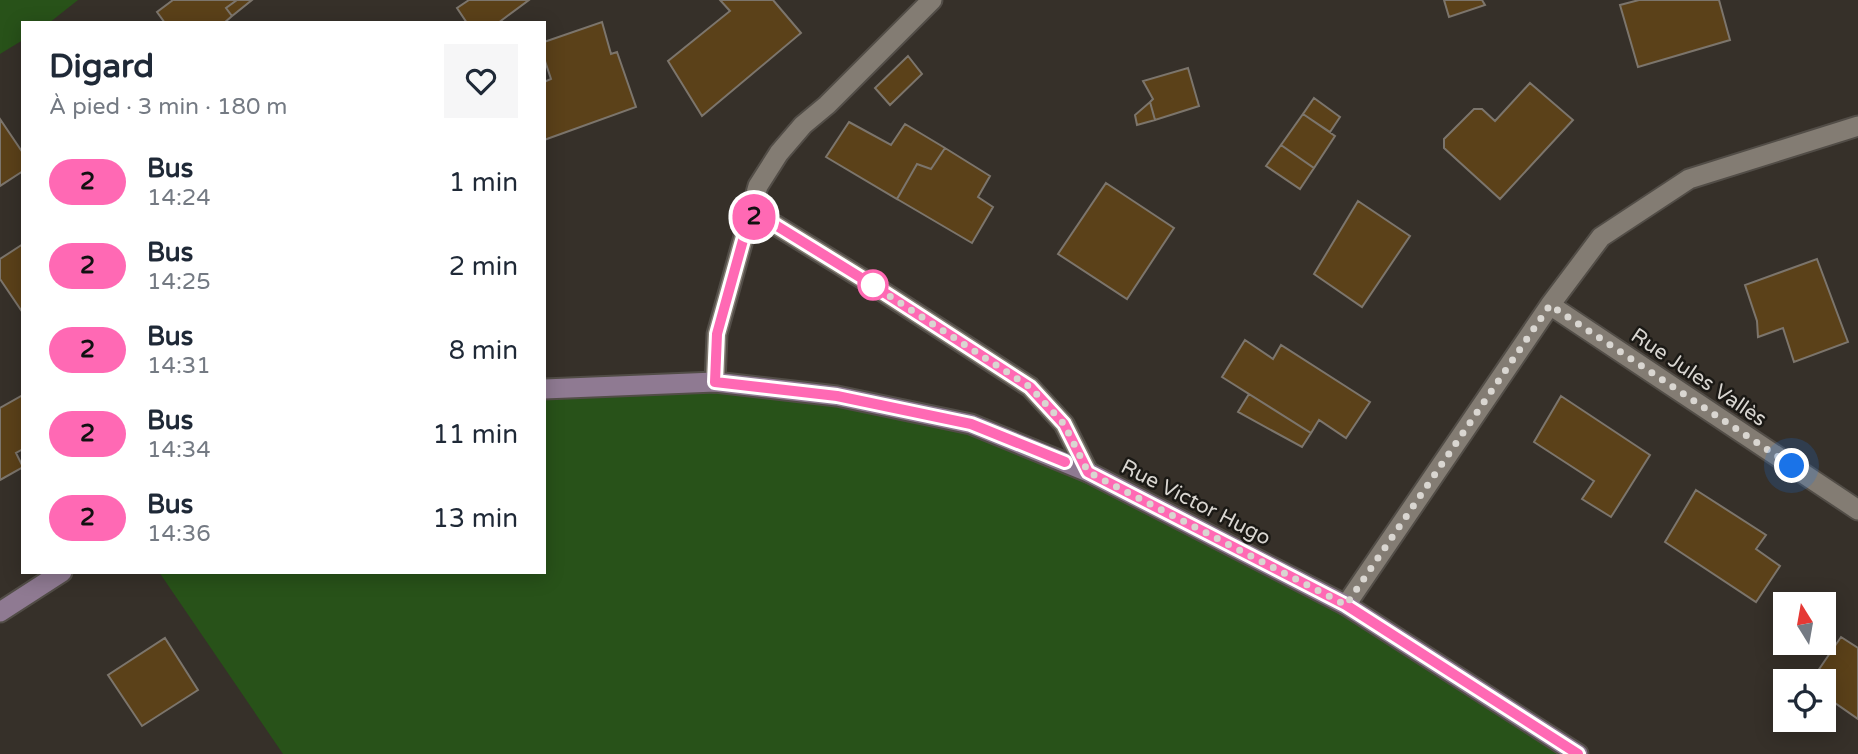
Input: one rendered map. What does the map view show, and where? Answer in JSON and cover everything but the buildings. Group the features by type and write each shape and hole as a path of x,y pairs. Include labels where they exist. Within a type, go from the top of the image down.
{"main road":[{"name":"Rue Victor Hugo","path":"546,389 715,382 837,396 971,424 1088,472 1346,605 1578,754"},
{"path":"0,612 59,574"}],"street":[{"path":"715,382 717,334 758,186 779,153 803,125 827,105 932,0"},
{"path":"1346,605 1550,305 1601,237 1689,179 1858,126"},
{"path":"750,215 777,226 1030,387 1064,424 1088,472"},
{"name":"Rue Jules Vallès","path":"1550,305 1858,510"}],"green space":[{"path":"0,0 78,0 52,21 21,21 21,41 0,54"},
{"path":"715,382 971,424 1346,605 1578,754 283,754 160,574 546,574 546,390"}],"bus line":[{"name":"2","path":"1065,462 971,424 837,396 715,382 717,334 750,215 777,226 1030,387 1064,424 1088,472 1346,605 1578,754"}],"route":[{"path":"873,285 871,284 1030,387 1064,424 1088,472 1346,605 1550,305 1792,466"}]}
